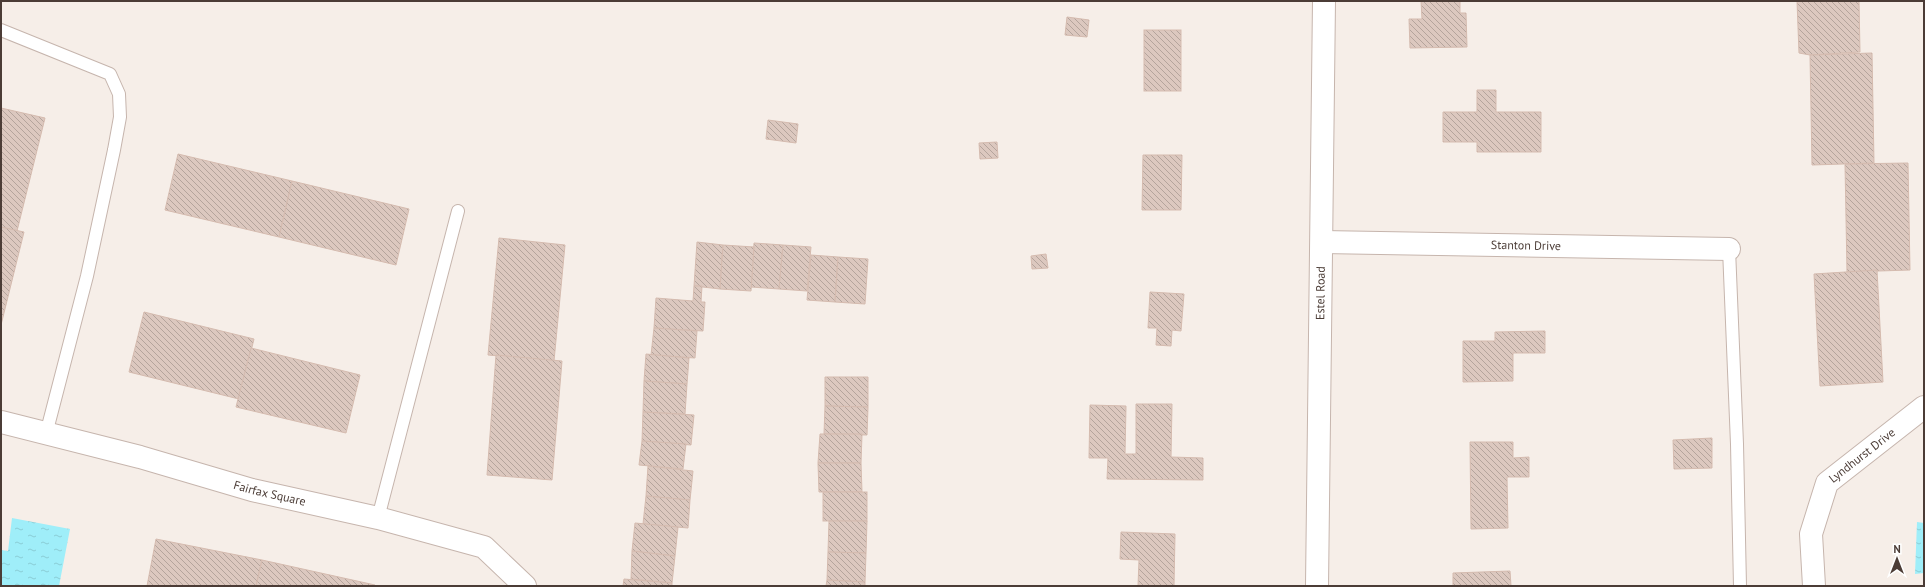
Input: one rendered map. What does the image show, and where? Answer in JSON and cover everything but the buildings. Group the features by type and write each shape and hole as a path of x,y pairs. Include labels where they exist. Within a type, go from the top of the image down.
{"street":[{"name":"Estel Road","path":"1316,586 1322,242 1324,1"},
{"name":"Stanton Drive","path":"1322,242 1729,249"},
{"name":"Lyndhurst Drive","path":"1814,586 1812,534 1827,483 1924,407"},
{"name":"Fairfax Square","path":"1,422 140,457 252,490 378,518 484,547 525,586"}],"lane":[{"path":"1,30 110,74 119,94 120,118 88,269 46,434"},
{"path":"378,518 458,211"},
{"path":"1729,249 1737,444 1740,586"}],"water":[{"path":"12,518 70,529 59,586 1,586 1,550 8,551"},
{"path":"1917,522 1924,523 1924,573 1915,574"}]}
